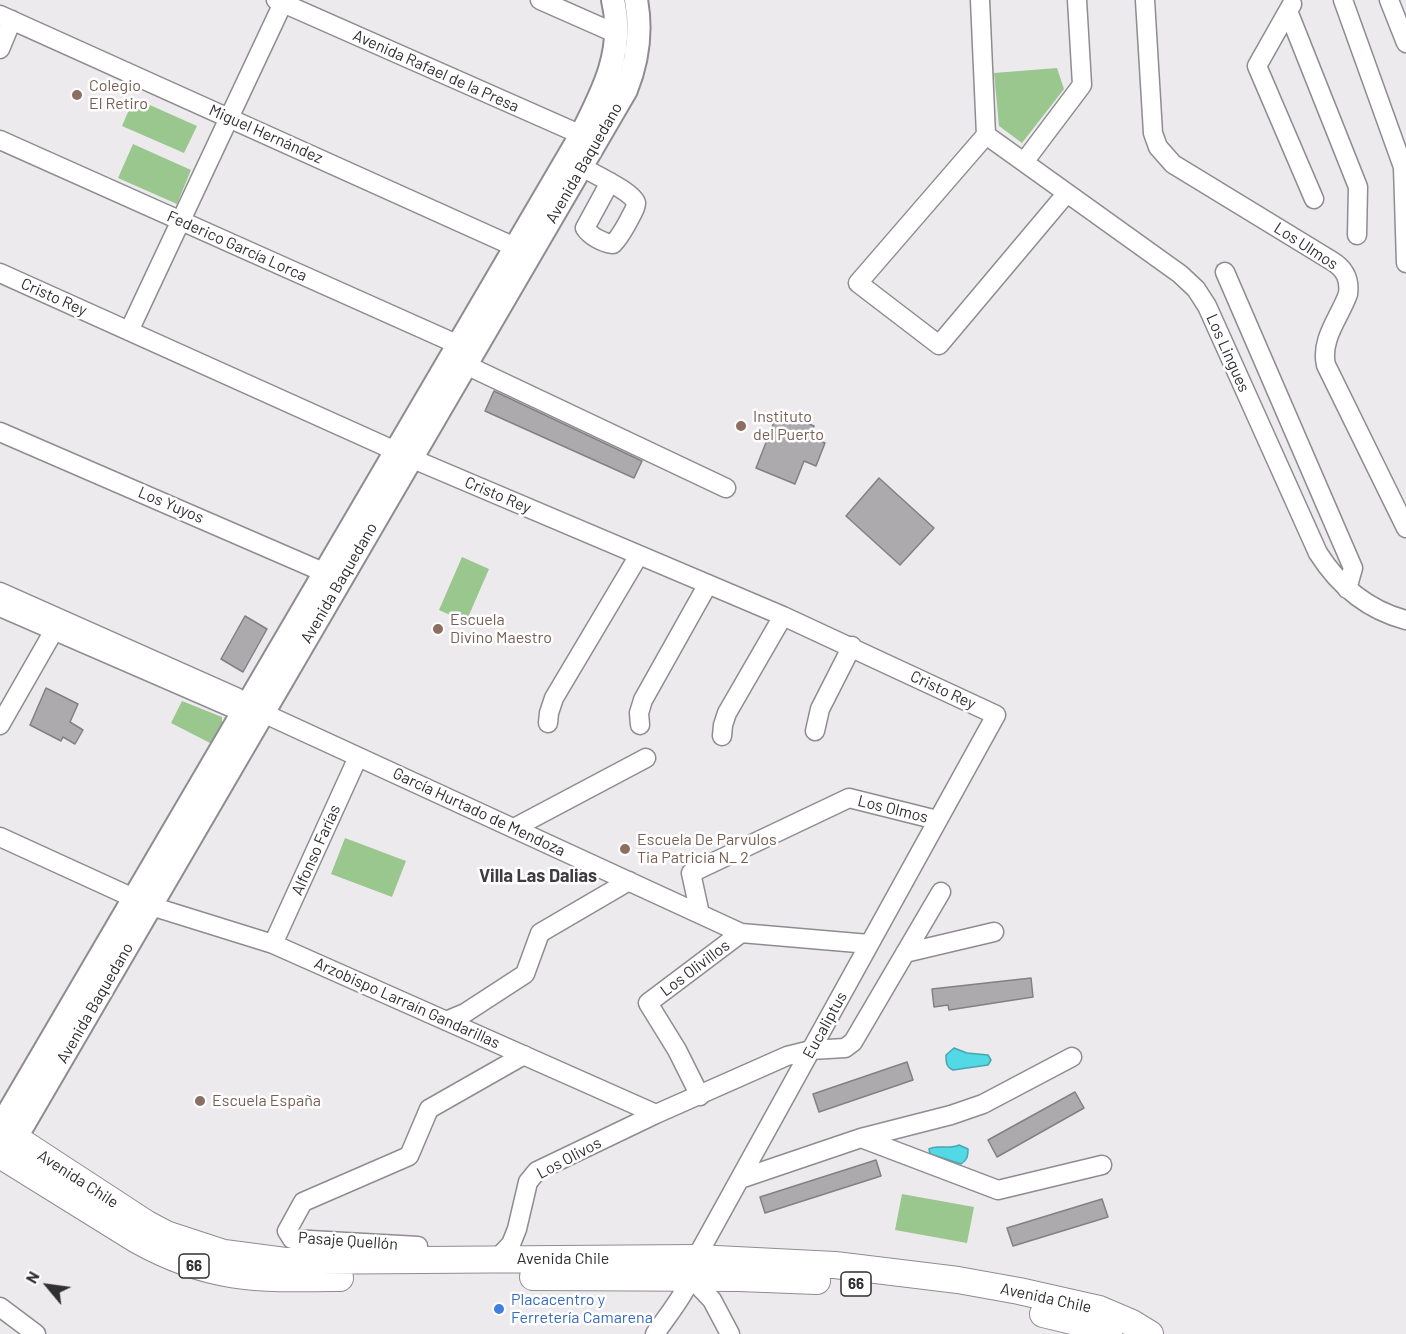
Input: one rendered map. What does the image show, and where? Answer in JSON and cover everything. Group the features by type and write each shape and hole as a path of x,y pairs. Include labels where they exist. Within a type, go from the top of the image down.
{"highway":[{"name":"Avenida Chile","path":"3,1140 147,1224 204,1248 264,1260 496,1259 694,1268 926,1292 1019,1308 1093,1326 1109,1334"},
{"name":"Avenida Chile","path":"3,1140 155,1250 191,1265 238,1276 262,1279 836,1265 958,1280 1019,1291 1099,1309 1151,1333"}],"main road":[{"name":"Avenida Baquedano","path":"524,250 582,167 606,85 617,34 613,0"},
{"name":"Avenida Baquedano","path":"3,1140 143,902 252,710 466,354 589,139 626,90 632,75 639,41 636,0"}],"street":[{"path":"540,0 617,34"},
{"path":"980,0 986,135 858,283 939,345 1066,194"},
{"path":"1024,162 1082,85 1077,0"},
{"name":"Los Ulmos","path":"1145,0 1153,133 1158,147 1173,164 1332,261 1344,271 1349,286 1348,294 1328,338 1324,357 1329,373 1406,528"},
{"path":"1342,0 1403,167 1406,263"},
{"path":"1389,0 1406,43"},
{"path":"129,331 229,118 280,2"},
{"name":"Avenida Rafael de la Presa","path":"280,2 589,139"},
{"path":"1291,5 1257,66 1314,199"},
{"path":"1291,5 1358,187 1357,235"},
{"path":"0,49 6,18"},
{"name":"Miguel Hernández","path":"6,18 524,250"},
{"name":"Los Lingues","path":"986,135 1189,281 1206,306 1318,553 1347,589 1373,608 1406,620"},
{"name":"Federico García Lorca","path":"0,140 181,221 466,354 726,488"},
{"path":"582,167 610,182"},
{"path":"1226,272 1353,568 1347,589"},
{"name":"Cristo Rey","path":"0,273 404,454 852,646 996,715"},
{"path":"1228,354 1256,342"},
{"path":"1249,399 1275,388"},
{"name":"Los Yuyos","path":"0,432 334,576"},
{"path":"1289,490 1315,479"},
{"path":"548,723 554,698 639,555"},
{"path":"640,725 639,713 643,700 708,584"},
{"name":"García Hurtado de Mendoza","path":"0,592 58,625 358,757 741,933 869,944"},
{"name":"García Hurtado de Mendoza","path":"0,607 58,625"},
{"path":"723,736 723,725 727,713 783,616"},
{"path":"0,725 58,625"},
{"path":"814,731 820,709 852,646"},
{"name":"Eucaliptus","path":"655,1334 694,1268 740,1179 996,715"},
{"name":"Alfonso Farías","path":"273,944 358,757"},
{"path":"514,828 646,758"},
{"name":"Los Olmos","path":"700,914 691,873 849,798 938,820"},
{"name":"Arzobispo Larraín Gandarillas","path":"0,837 143,902 273,944 656,1114"},
{"path":"446,1020 465,1013 525,974 540,933 629,881"},
{"path":"656,1114 787,1056 811,1050 845,1048 854,1042 940,891"},
{"path":"905,953 994,932"},
{"name":"Los Olivillos","path":"700,1096 677,1050 648,1003 741,933"},
{"name":"Pasaje Quellón","path":"418,1260 418,1246 292,1239 287,1231 303,1202 409,1156 429,1109 524,1055"},
{"path":"740,1179 861,1138 951,1115 983,1104 1072,1057"},
{"name":"Los Olivos","path":"496,1259 511,1244 517,1229 528,1182 537,1171 656,1114"},
{"path":"861,1138 998,1190 1102,1165"},
{"path":"694,1268 730,1334"},
{"path":"0,1307 36,1334"}],"green space":[{"path":"1057,68 1064,89 1022,143 999,126 994,73"},
{"path":"134,98 197,126 184,153 122,126"},
{"path":"133,144 191,170 177,204 118,178"},
{"path":"462,557 489,569 466,622 439,610"},
{"path":"182,701 222,717 222,725 212,744 171,723"},
{"path":"345,838 406,861 392,897 331,874"},
{"path":"902,1194 974,1207 967,1243 895,1230"}],"water":[{"path":"954,1048 967,1053 988,1055 991,1060 988,1065 953,1070 947,1064 946,1055"},
{"path":"959,1145 968,1149 967,1158 961,1164 930,1154 929,1149 932,1148"}],"building":[{"path":"494,391 642,461 634,478 485,411"},
{"path":"778,412 814,426 810,437 825,443 816,466 804,461 795,484 756,468"},
{"path":"879,478 934,528 900,565 846,516"},
{"path":"245,616 267,629 243,672 221,659"},
{"path":"46,688 78,704 70,722 83,730 75,744 63,737 61,741 30,725"},
{"path":"1031,978 1033,997 949,1010 948,1005 934,1007 932,989"},
{"path":"907,1062 913,1080 819,1112 813,1094"},
{"path":"1075,1092 1084,1108 997,1157 988,1140"},
{"path":"876,1160 881,1176 765,1213 760,1197"},
{"path":"1102,1199 1108,1217 1013,1246 1007,1228"}],"place":[{"name":"Colegio El Retiro","path":"77,95"},
{"name":"Instituto del Puerto","path":"741,426"},
{"name":"Escuela Divino Maestro","path":"438,629"},
{"name":"Escuela De Parvulos Tia Patricia N_ 2","path":"625,849"},
{"name":"Escuela España","path":"200,1101"},
{"name":"Placacentro y Ferretería Camarena","path":"499,1309"}],"district":[{"name":"Villa Las Dalias","path":"538,876"}]}
